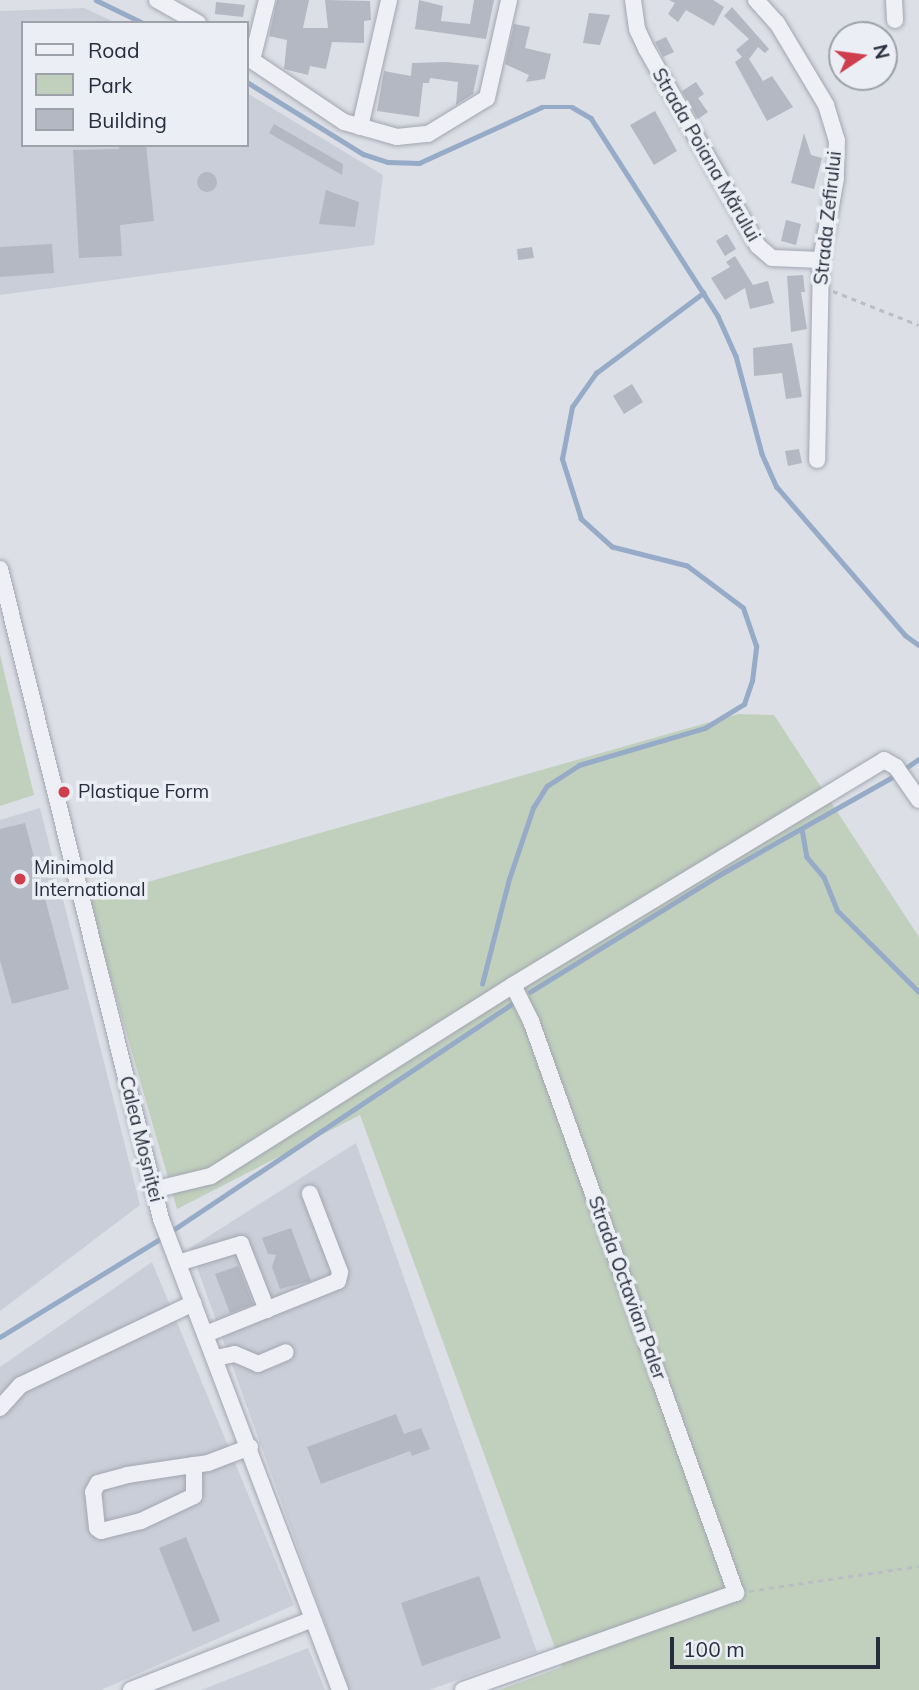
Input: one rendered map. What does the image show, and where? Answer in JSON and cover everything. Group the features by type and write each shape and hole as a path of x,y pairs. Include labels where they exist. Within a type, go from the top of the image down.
{"street":[{"path":"157,0 194,21"},
{"path":"267,0 249,58 327,114 397,137 428,134 481,106 490,89 509,0"},
{"path":"360,127 389,0"},
{"name":"Strada Poiana Mărului","path":"633,0 638,30 647,50 764,254 821,260"},
{"name":"Strada Zefirului","path":"756,0 777,23 834,124 836,178 821,260 817,460"},
{"path":"894,0 895,20"},
{"name":"Calea Moșniței","path":"0,569 161,1219 341,1690"},
{"path":"153,1190 211,1176 513,985 884,760 900,773 919,800"},
{"name":"Strada Octavian Paler","path":"513,985 531,1021 736,1593"},
{"path":"206,1334 338,1281 340,1276 310,1194"},
{"path":"175,1255 241,1244 267,1310"},
{"path":"0,1408 21,1385 194,1303"},
{"path":"216,1358 235,1354 258,1364 286,1352"},
{"path":"194,1465 194,1496 141,1521 101,1531 94,1524 93,1492 99,1483 194,1465 250,1447"},
{"path":"463,1690 736,1593"},
{"path":"131,1690 313,1619"}],"path":[{"path":"820,287 919,325"},
{"path":"736,1593 919,1566"}],"shaded area":[{"path":"84,8 113,21 21,21 21,147 248,147 248,94 383,175 374,245 0,295 0,11"},
{"path":"40,808 140,1205 0,1311 0,820"},
{"path":"356,1143 537,1652 429,1690 349,1690 190,1248"},
{"path":"152,1262 294,1605 101,1690 0,1690 0,1367"},
{"path":"308,1648 325,1690 201,1690"}],"green space":[{"path":"0,655 34,795 0,806"},
{"path":"738,714 774,715 919,937 919,1690 499,1690 562,1667 360,1115 177,1209 88,899"}],"building":[{"path":"277,0 309,0 303,28 328,28 325,0 370,1 371,20 364,21 364,43 332,42 326,69 310,66 308,75 284,69 287,40 269,36"},
{"path":"419,0 443,6 441,21 470,24 474,0 494,0 486,39 415,29"},
{"path":"669,0 713,0 724,7 714,26 686,10 678,22 668,14 675,3"},
{"path":"216,2 245,5 243,17 215,14"},
{"path":"732,7 769,49 765,53 758,47 749,59 763,81 772,76 793,107 767,121 735,62 742,57 736,50 749,39 724,16"},
{"path":"589,13 610,15 600,45 583,43"},
{"path":"514,24 530,27 525,48 551,54 545,79 526,82 529,75 505,64"},
{"path":"666,37 674,52 663,57 655,42"},
{"path":"412,63 479,65 473,94 456,105 458,82 430,78 429,83 423,83 419,117 377,111 384,71 411,76"},
{"path":"696,82 704,94 698,98 708,112 698,119 682,91"},
{"path":"655,111 677,151 654,165 630,125"},
{"path":"274,124 343,164 342,175 269,133"},
{"path":"804,133 811,155 822,158 814,189 791,183"},
{"path":"146,147 154,221 120,225 122,256 79,258 73,150"},
{"path":"203,172 211,172 217,182 211,192 203,192 197,186 197,178"},
{"path":"326,190 359,202 355,227 319,224"},
{"path":"786,220 801,224 796,245 781,241"},
{"path":"727,234 736,249 725,256 716,241"},
{"path":"52,244 54,273 0,277 0,247"},
{"path":"532,247 534,258 518,260 517,249"},
{"path":"735,256 753,285 768,281 774,303 750,309 745,288 725,300 711,278 730,267 726,262"},
{"path":"803,275 805,292 801,292 807,329 791,332 787,276"},
{"path":"792,343 802,397 786,399 782,373 754,376 753,348"},
{"path":"632,384 643,402 624,414 613,396"},
{"path":"799,449 802,463 788,466 785,451"},
{"name":"Minimold International","path":"25,823 69,989 12,1004 0,960 0,829"},
{"path":"291,1228 311,1281 280,1289 272,1267 276,1255 268,1254 262,1238"},
{"path":"238,1266 253,1304 230,1313 215,1274"},
{"path":"396,1414 404,1434 421,1428 430,1449 412,1456 410,1451 321,1484 307,1447"},
{"path":"186,1537 220,1621 193,1632 159,1548"},
{"path":"479,1576 501,1638 422,1666 401,1603"}],"waterway":[{"path":"96,0 139,21"},
{"path":"248,83 363,154 388,162 419,163 542,107 572,107 591,118 718,316 736,356 762,454 777,487 905,635 919,645"},
{"path":"482,984 509,879 533,808 547,786 579,765 705,728 744,704 752,681 756,646 743,608 687,566 612,547 581,519 562,459 572,407 596,373 703,293"},
{"path":"903,770 919,759"},
{"path":"530,992 721,874 896,775"},
{"path":"802,829 807,857 824,877 837,910 919,992"},
{"path":"170,1232 514,1003"},
{"path":"0,1337 163,1237"}],"place":[{"name":"Plastique Form","path":"64,792"},
{"name":"Minimold International","path":"20,879"}]}
